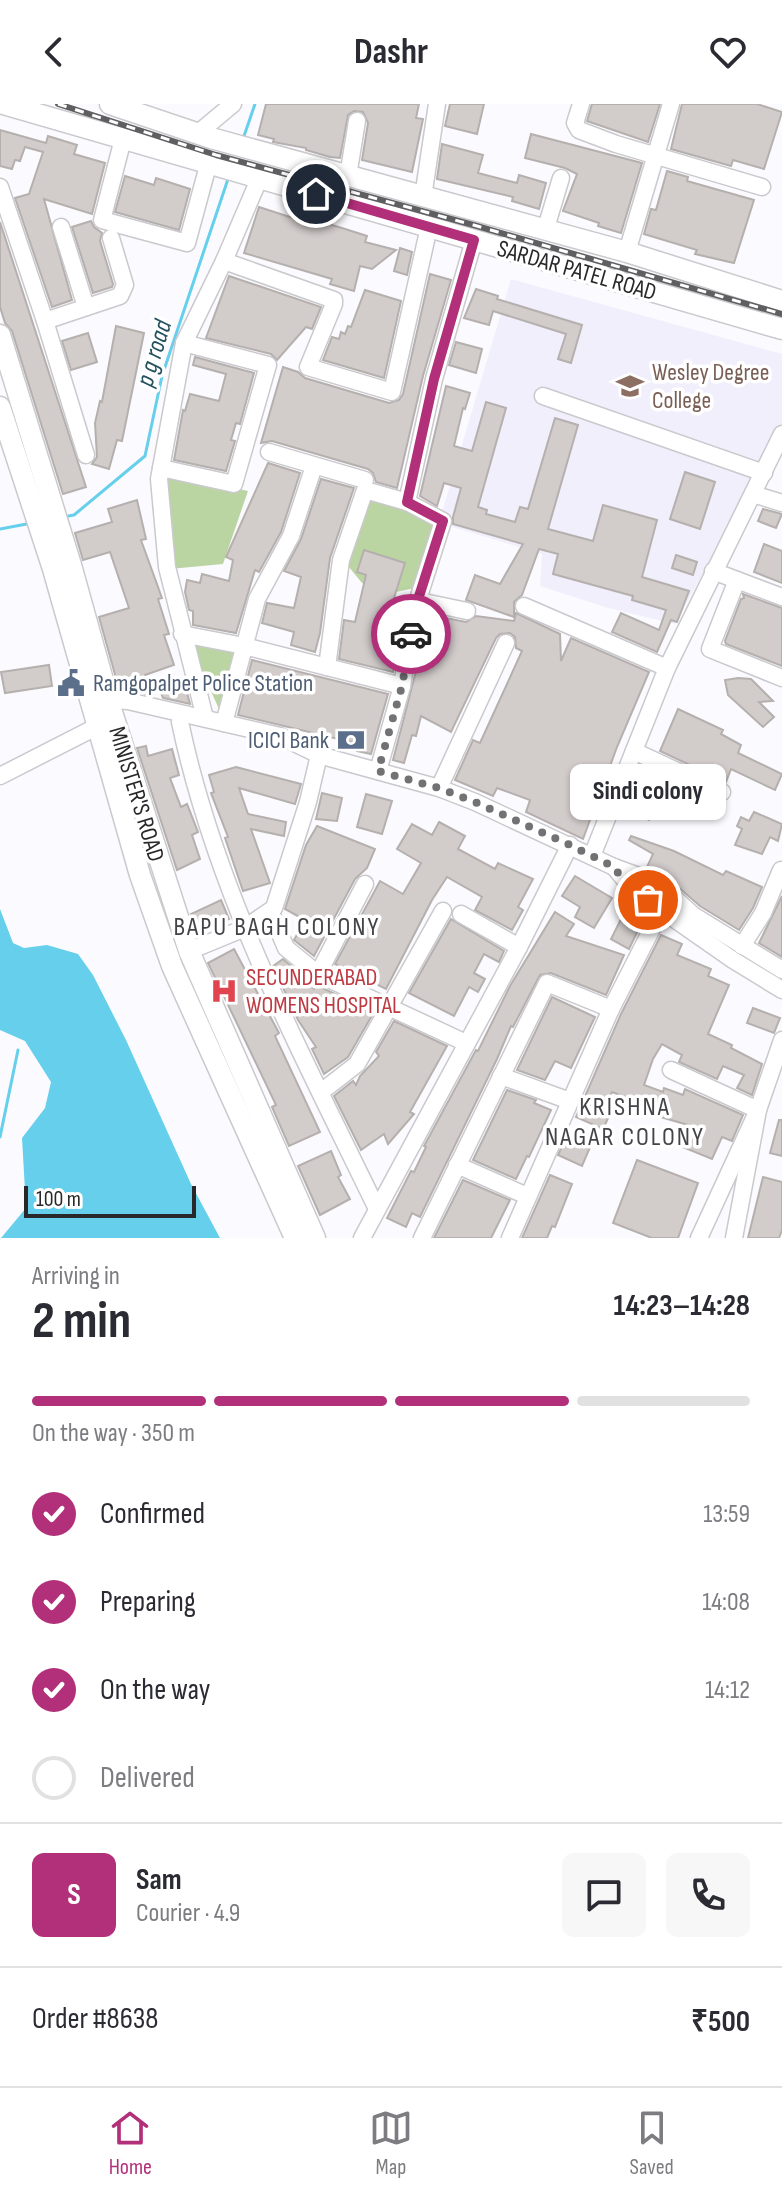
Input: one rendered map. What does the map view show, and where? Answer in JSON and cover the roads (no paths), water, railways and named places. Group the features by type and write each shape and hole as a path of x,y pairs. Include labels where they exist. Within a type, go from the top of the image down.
{"main road":[{"name":"SARDAR PATEL ROAD","path":"3,104 782,329"},
{"name":"SARDAR PATEL ROAD","path":"110,104 204,136 627,252 782,301"},
{"path":"476,241 488,235 492,223 484,215"},
{"path":"505,249 501,239 503,227 512,222"},
{"name":"MINISTER'S ROAD","path":"0,335 35,446 62,567 140,875 172,966 295,1238"},
{"name":"MINISTER'S ROAD","path":"0,407 14,450 62,567"},
{"name":"MINISTER'S ROAD","path":"100,709 189,951 315,1238"}],"street":[{"path":"204,136 233,104"},
{"path":"423,197 437,104"},
{"path":"581,104 575,123 579,130 762,187"},
{"path":"627,252 671,104"},
{"path":"348,176 357,121"},
{"path":"123,139 102,220 188,243 203,186 215,164"},
{"path":"205,718 167,567 159,479 184,343 224,261 255,176"},
{"path":"545,231 561,178"},
{"path":"0,187 86,455"},
{"path":"61,227 86,307"},
{"path":"224,261 334,300 308,368 392,392 429,227"},
{"path":"45,321 120,296 124,291 125,285 111,238"},
{"path":"407,502 434,379 476,241"},
{"path":"161,468 234,484 268,365 184,343"},
{"path":"543,396 764,473"},
{"path":"592,856 667,668 782,434"},
{"path":"269,452 365,480"},
{"path":"224,723 257,599 291,536 314,466"},
{"path":"327,667 341,560 365,490 407,502 443,521 414,612 402,686 378,771"},
{"path":"753,494 782,503"},
{"path":"713,571 782,597"},
{"path":"737,580 710,649 782,678"},
{"path":"419,601 467,611"},
{"path":"524,606 667,668"},
{"path":"182,634 244,646 402,686"},
{"path":"439,788 506,643"},
{"path":"100,709 180,722 279,745 297,745"},
{"path":"0,776 100,709 205,718 280,736 319,755 439,788 644,878 671,895 693,915 782,970"},
{"path":"180,722 188,759 245,928 377,1209"},
{"path":"634,751 722,792"},
{"path":"189,951 245,928 271,913 308,802 319,755"},
{"path":"368,1236 377,1209 519,947 570,845"},
{"path":"614,867 625,883 733,960 782,990"},
{"path":"742,946 763,913 781,870"},
{"path":"318,974 365,884"},
{"path":"510,1238 611,1009 662,909"},
{"path":"321,1092 357,1064 443,911"},
{"path":"271,913 286,948 318,974 466,1043"},
{"path":"461,914 519,947"},
{"path":"261,963 286,948"},
{"path":"422,1238 547,983 611,1009"},
{"path":"699,1238 758,1110 782,1040"},
{"path":"671,1070 758,1110"},
{"path":"501,1076 570,1101"},
{"path":"734,1238 758,1110"},
{"path":"457,1165 527,1196"}],"water":[{"path":"0,909 13,943 24,948 47,945 78,954 93,975 191,1184 220,1238 1,1238 26,1208 22,1138 45,1108 51,1082 25,1041 0,1030"}],"waterway":[{"name":"p g road","path":"243,139 255,104"},
{"name":"p g road","path":"63,517 74,515 145,456 162,376 229,176"},
{"name":"p g road","path":"0,529 32,523"},
{"path":"0,1137 18,1050"}],"railway":[{"path":"58,104 216,155 782,314"}],"place":[{"name":"Wesley Degree College","path":"630,386"},
{"name":"Ramgopalpet Police Station","path":"71,683"},
{"name":"ICICI Bank","path":"351,740"},
{"name":"Sindi colony","path":"648,900"},
{"name":"SECUNDERABAD WOMENS HOSPITAL","path":"224,991"}],"district":[{"name":"BAPU BAGH COLONY","path":"277,926"},
{"name":"KRISHNA NAGAR COLONY","path":"625,1121"}]}
